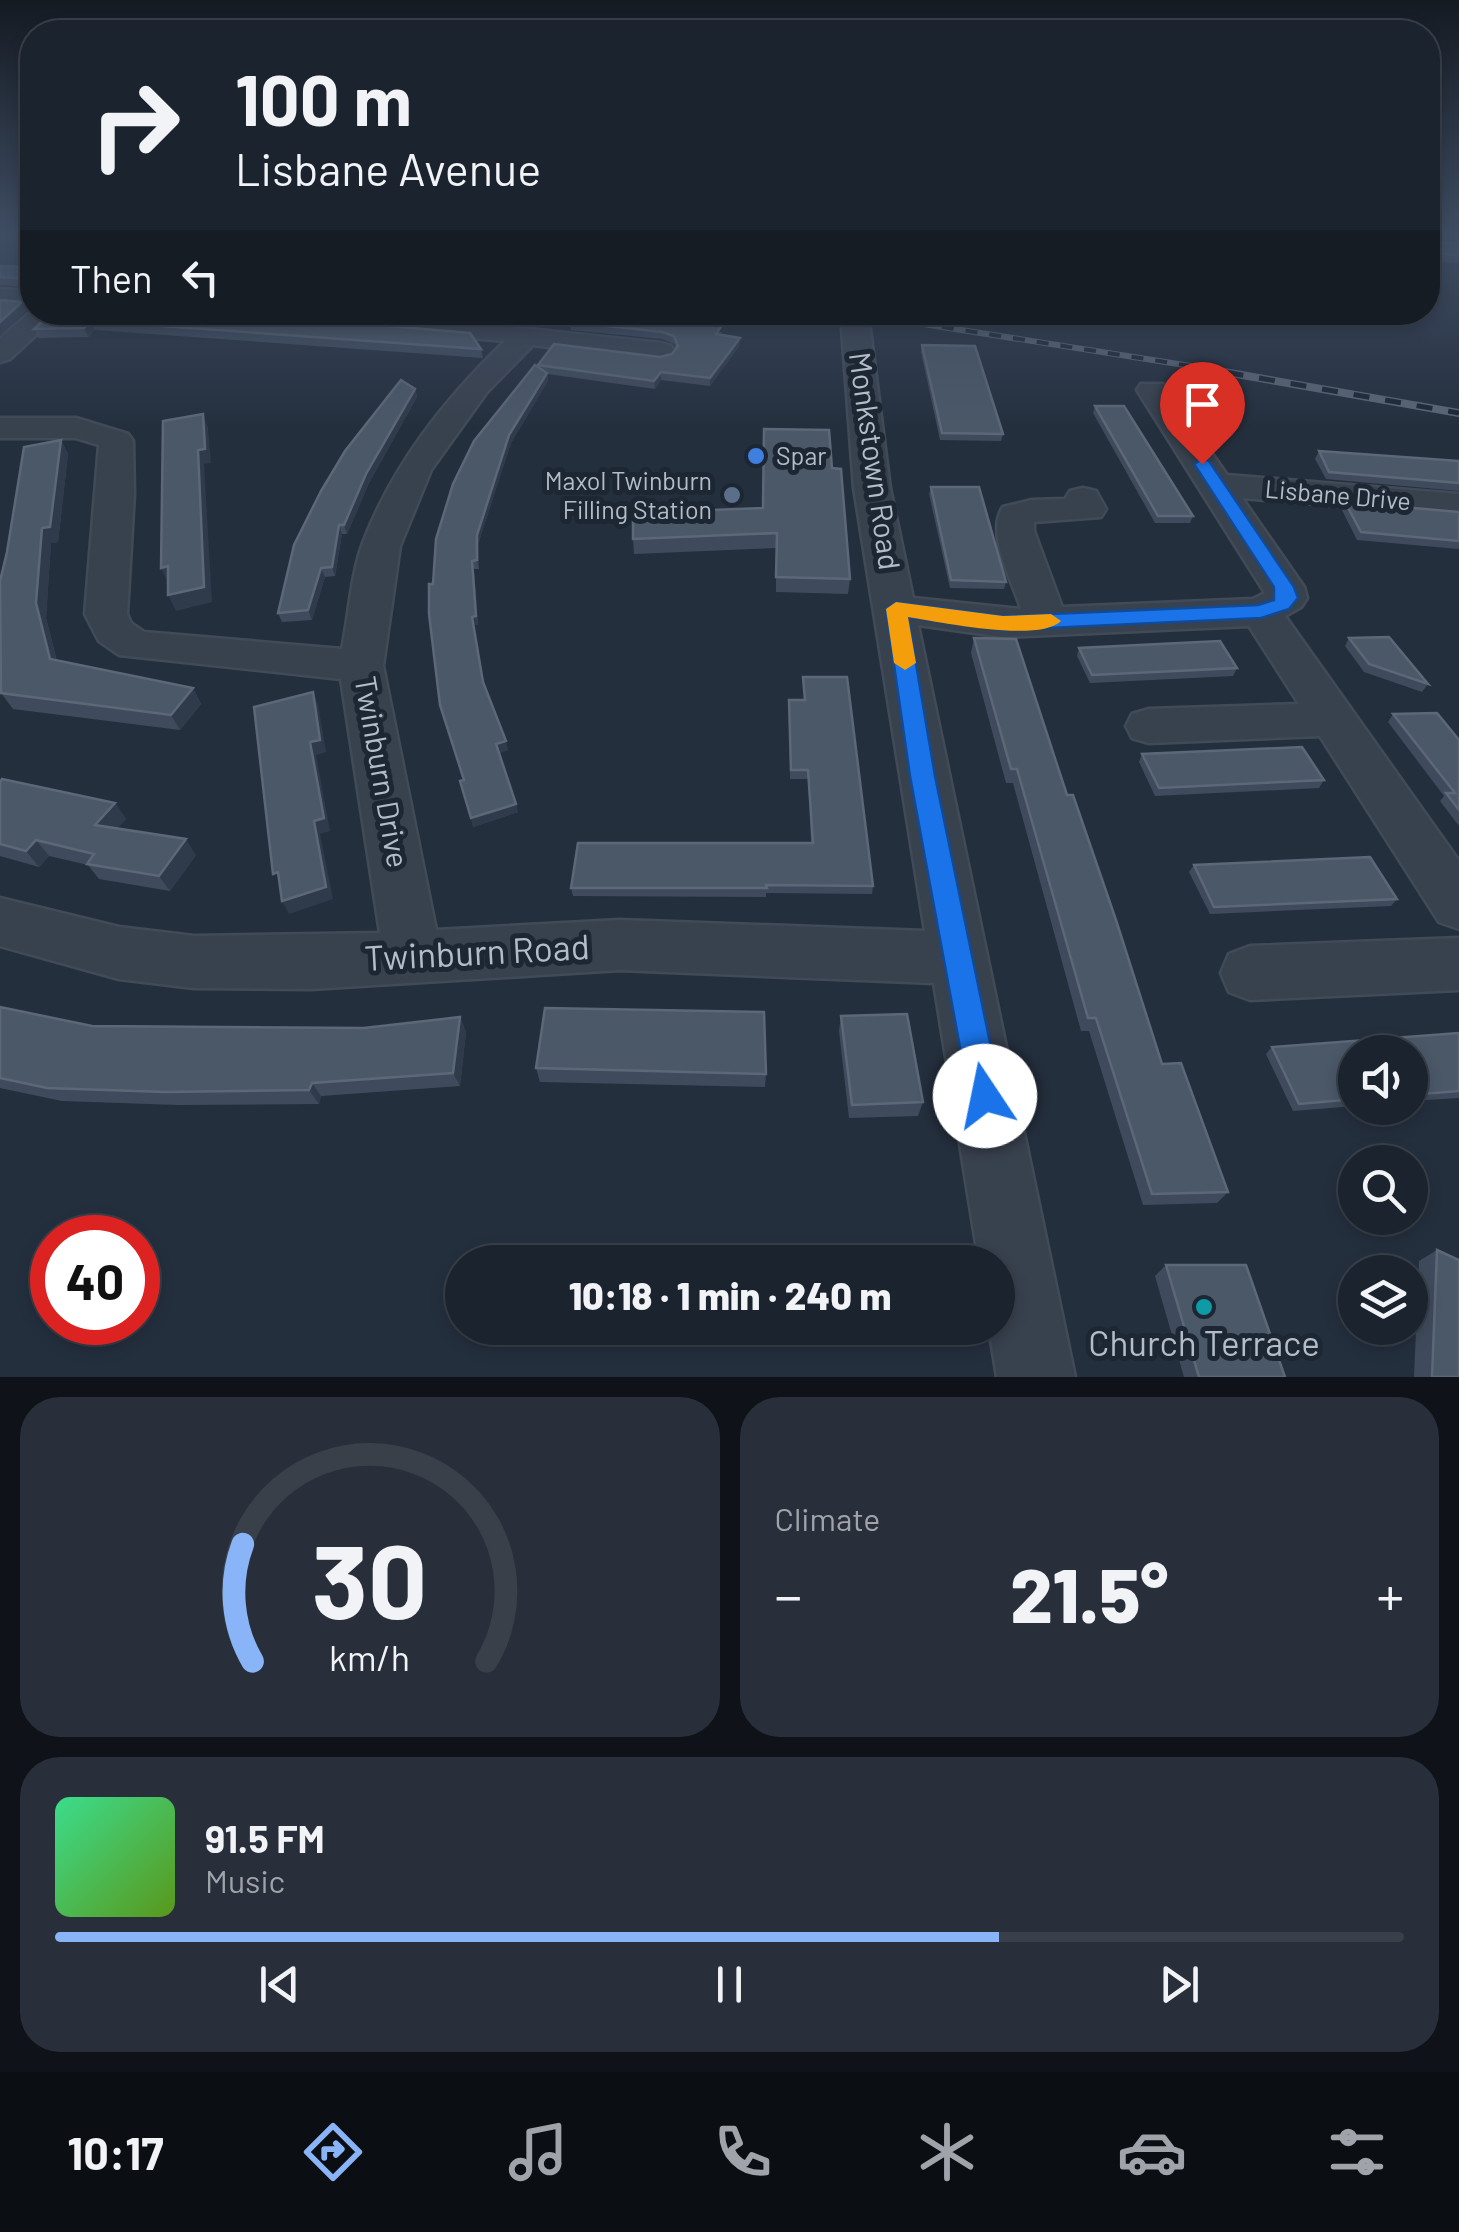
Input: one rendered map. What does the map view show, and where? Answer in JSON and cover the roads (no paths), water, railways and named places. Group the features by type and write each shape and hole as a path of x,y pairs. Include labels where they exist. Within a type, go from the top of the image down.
{"street":[{"path":"0,354 33,325"},
{"path":"413,325 661,352"},
{"name":"Monkstown Road","path":"856,325 872,488 1036,1377"},
{"name":"Twinburn Drive","path":"414,958 361,666 381,546 400,494 414,469 476,386 527,335"},
{"path":"896,609 1003,623 1261,612 1287,598 1284,587 1152,390"},
{"path":"0,428 88,430 116,441 116,494 106,614 114,631 134,646 361,666"},
{"name":"Lisbane Drive","path":"1217,485 1459,505"},
{"path":"1046,621 1015,531 1016,516 1032,510 1088,509 1083,499"},
{"path":"1261,612 1459,905"},
{"path":"1149,726 1334,720"},
{"name":"Twinburn Road","path":"0,922 119,953 194,962 414,958 620,945 958,958"},
{"path":"1250,973 1459,964"}],"railway":[{"path":"930,325 1210,369"},
{"path":"1196,367 1459,413"}],"place":[{"name":"Spar","path":"756,456"},
{"name":"Maxol Twinburn Filling Station","path":"732,495"},
{"name":"Church Terrace","path":"1204,1307"}]}
